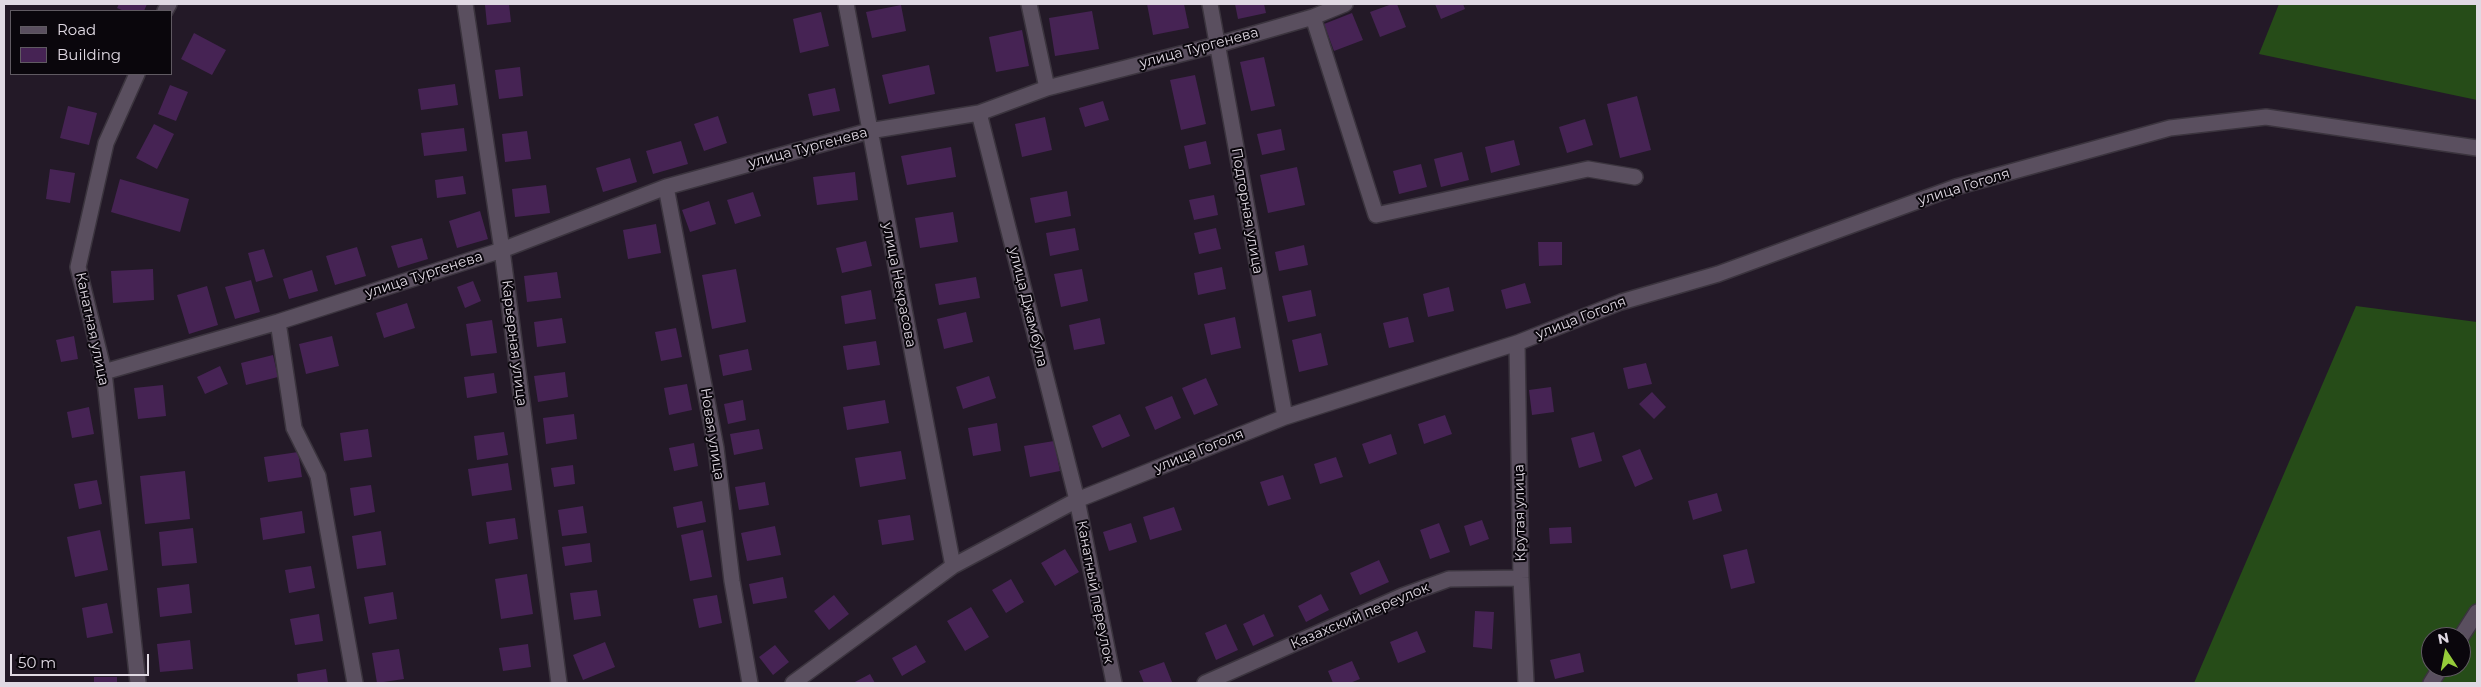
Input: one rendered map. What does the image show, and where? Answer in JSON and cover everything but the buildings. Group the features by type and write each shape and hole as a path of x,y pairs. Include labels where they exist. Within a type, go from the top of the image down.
{"street":[{"name":"Карьерная улица","path":"465,4 502,250 559,683"},
{"name":"улица Некрасова","path":"846,4 953,566"},
{"path":"1029,4 1047,88"},
{"name":"Подгорная улица","path":"1210,4 1285,417"},
{"name":"улица Тургенева","path":"104,372 278,322 502,250 666,187 869,131 980,113 1047,88 1216,45 1313,17 1345,4"},
{"path":"1313,17 1376,215 1588,168 1635,177"},
{"name":"Канатная улица","path":"137,75 106,143 78,267 104,372 138,683"},
{"name":"улица Джамбула","path":"980,113 1077,500"},
{"name":"улица Гоголя","path":"793,683 953,566 1077,500 1285,417 1517,343 1621,302 1718,274 1956,187 2170,128 2266,117 2423,142 2477,148"},
{"name":"Новая улица","path":"666,187 716,448 732,581 750,683"},
{"path":"278,322 294,428 318,476 355,683"},
{"name":"Крутая улица","path":"1517,343 1521,578 1526,683"},
{"name":"Канатный переулок","path":"1077,500 1114,683"},
{"name":"Казахский переулок","path":"1205,683 1402,596 1448,579 1521,578"},
{"path":"2467,627 2477,612"}],"green space":[{"path":"2279,4 2477,4 2477,100 2259,54"},
{"path":"2356,306 2477,322 2477,683 2194,683"}]}
